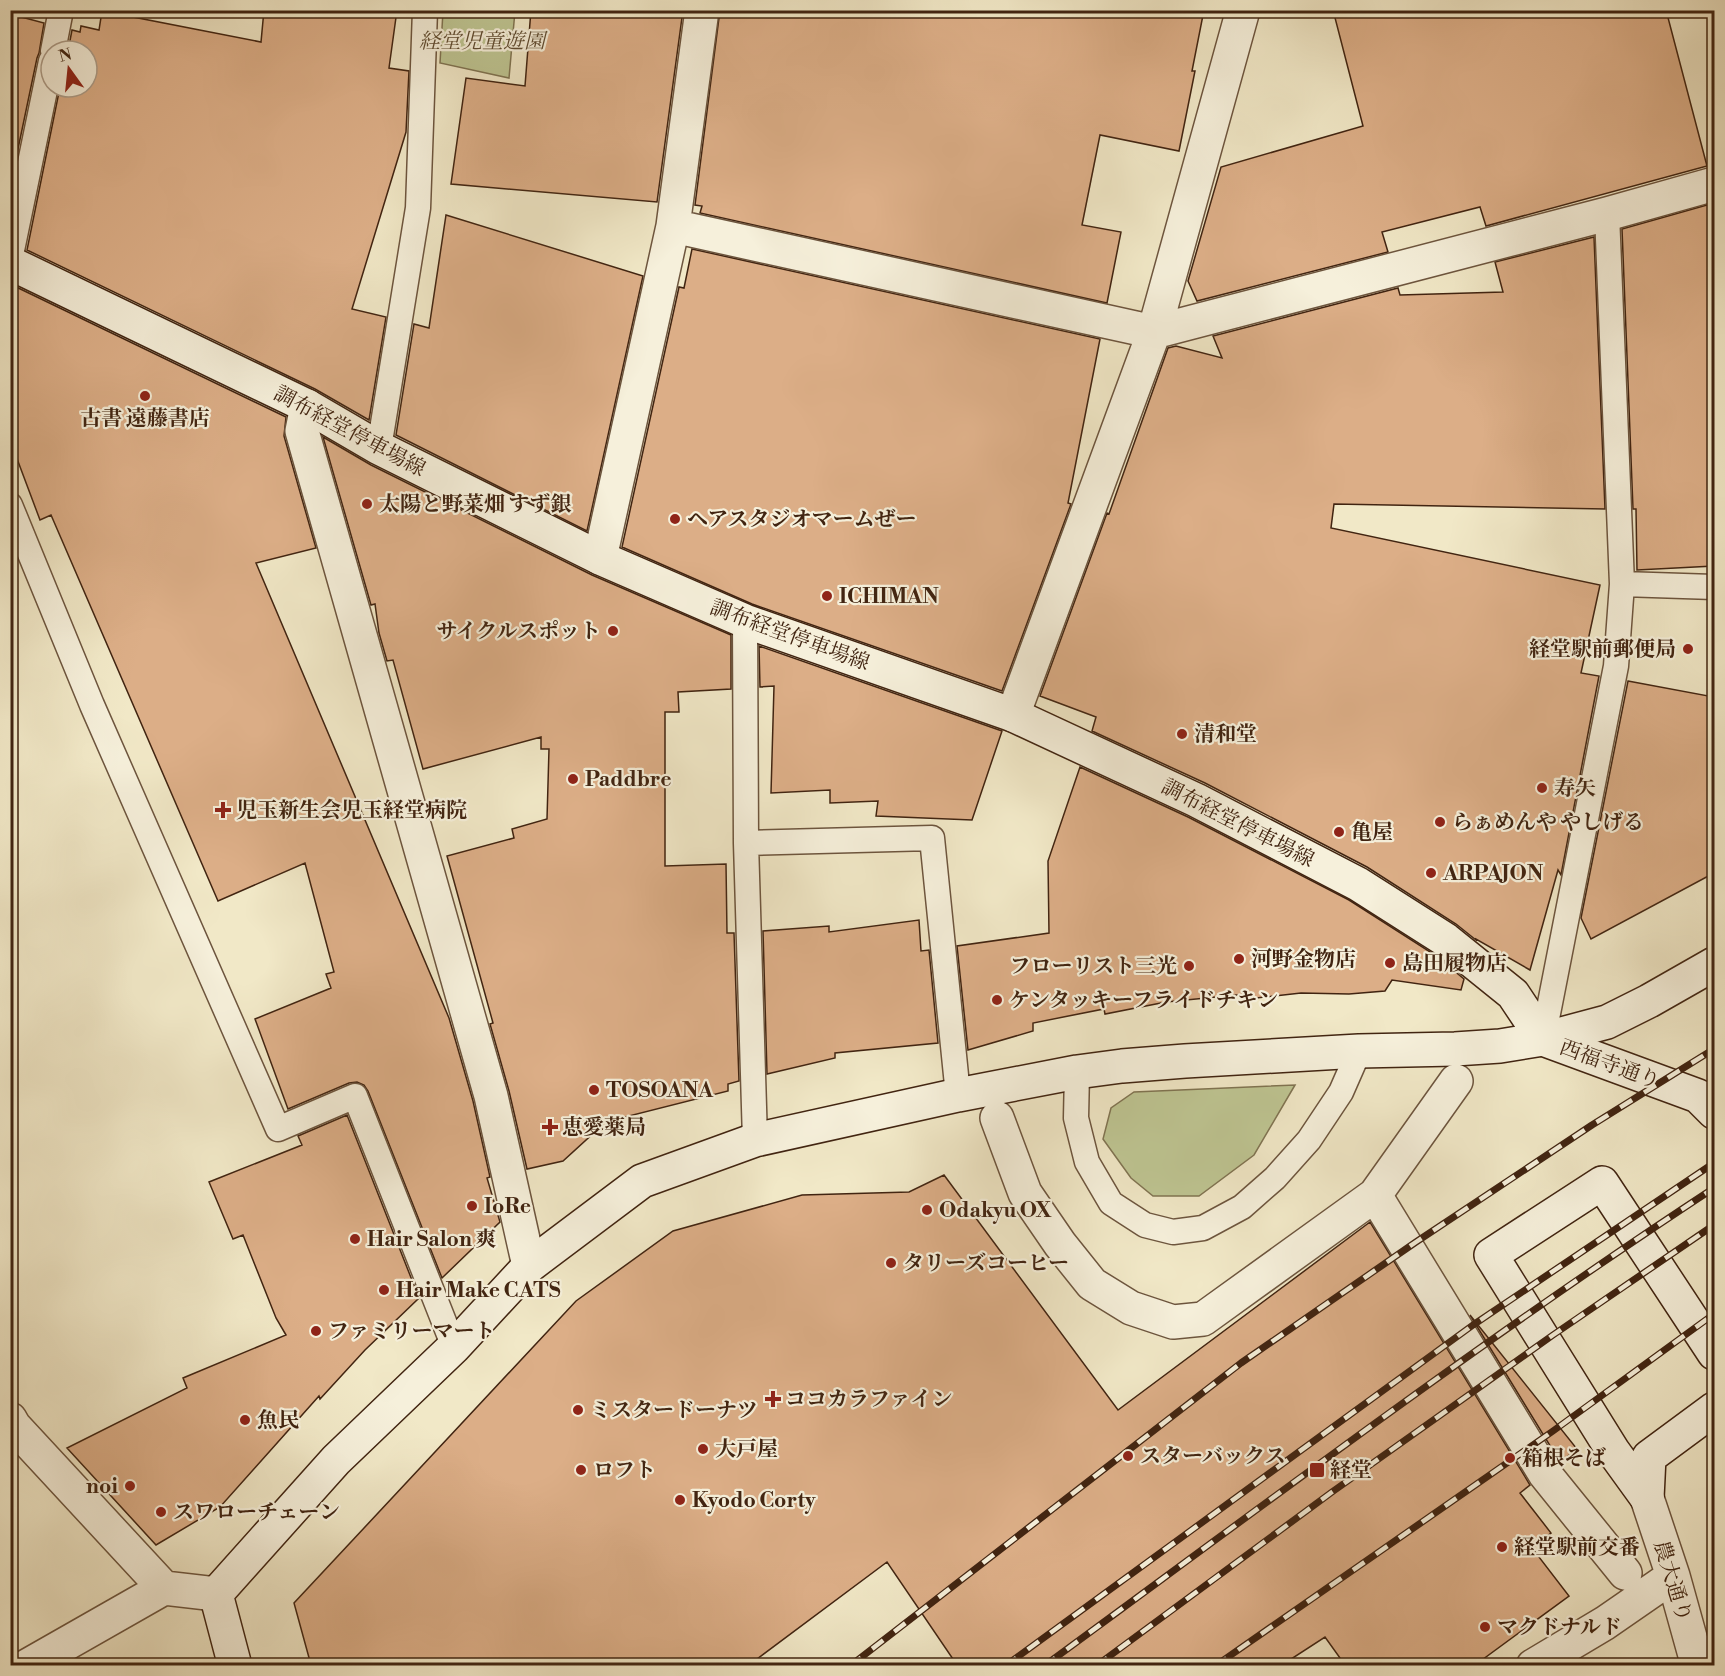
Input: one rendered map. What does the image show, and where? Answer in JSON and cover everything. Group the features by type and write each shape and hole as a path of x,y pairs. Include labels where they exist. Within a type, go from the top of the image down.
{"street":[{"path":"600,558 673,226 702,10"},
{"path":"1013,715 1154,332 1243,10"},
{"path":"673,226 1154,332 1714,184"},
{"name":"調布経堂停車場線","path":"10,261 307,406 379,448 600,558 745,621 1013,715 1197,800 1358,884 1446,940 1513,994 1543,1039"},
{"path":"307,406 302,431 491,1096 529,1266"},
{"name":"西福寺通り","path":"1543,1039 1607,1022 1714,964"},
{"path":"216,1594 336,1460 454,1347 529,1266 642,1181 755,1140 958,1095 1077,1072 1185,1060 1359,1051 1500,1047 1543,1039"},
{"name":"西福寺通り","path":"1543,1039 1698,1096 1714,1112"},
{"path":"997,1118 1025,1193 1060,1244 1092,1284 1131,1308 1173,1322 1203,1319 1375,1195 1456,1081"},
{"path":"1647,1497 1613,1450 1491,1255 1602,1184 1714,1353"},
{"path":"1375,1195 1545,1473 1625,1573"},
{"path":"1647,1497 1649,1457 1714,1409"},
{"path":"10,1419 164,1588"},
{"name":"農大通り","path":"1647,1497 1698,1665"},
{"path":"1533,1665 1605,1623 1672,1576"},
{"path":"27,1665 164,1588 216,1594"},
{"path":"216,1594 235,1665"}],"lane":[{"path":"55,39 61,10"},
{"path":"379,448 418,208 425,10"},
{"path":"10,261 43,99"},
{"path":"1543,1039 1616,666 1622,584 1607,214"},
{"path":"10,506 92,705 278,1129 355,1096 454,1347"},
{"path":"1622,584 1714,587"},
{"path":"745,621 746,843 755,1140"},
{"path":"746,843 932,838 958,1095"},
{"path":"1077,1072 1076,1118 1087,1162 1111,1203 1145,1225 1173,1232 1203,1228 1242,1207 1275,1178 1309,1140 1335,1102 1359,1051"}],"green space":[{"name":"経堂児童遊園","path":"443,11 515,11 509,78 440,63"},
{"path":"1295,1085 1254,1155 1199,1196 1153,1196 1131,1178 1103,1139 1111,1108 1134,1092"}],"building":[{"path":"264,10 397,10 389,68 409,71 406,132 352,309 386,317 369,420 315,389 27,250 58,99 99,99 99,39 70,39 72,30 80,32 81,26 99,30 102,11 261,42"},
{"path":"531,10 683,10 657,202 451,184 466,78 525,86"},
{"path":"720,10 1204,10 1179,151 1100,135 1082,225 1121,232 1107,303 700,213 702,206 695,205"},
{"path":"1333,10 1666,10 1707,166 1486,226 1480,207 1382,232 1388,252 1197,301 1188,281 1221,167 1363,126"},
{"path":"10,14 44,23 10,187"},
{"path":"1714,203 1714,566 1637,570 1622,229"},
{"path":"446,215 643,276 587,531 396,435 414,324 429,328"},
{"path":"1594,237 1605,509 1334,504 1331,528 1600,585 1581,673 1599,676 1561,875 1558,870 1530,970 1476,940 1456,924 1367,867 1205,783 1092,731 1096,717 1040,696 1107,513 1109,514 1168,348 1176,346 1222,358 1213,336 1398,288 1400,295 1503,292 1495,262"},
{"path":"692,249 1100,339 1068,503 1071,504 1002,691 752,604 622,547 679,287 684,288"},
{"path":"10,284 286,417 284,436 316,548 256,563 449,1018 473,1101 490,1177 487,1178 500,1222 442,1278 364,1085 357,1082 349,1083 288,1109 255,1019 331,988 326,974 334,972 305,863 218,901 51,515 40,520 10,440"},
{"path":"323,437 371,465 592,575 731,635 731,689 678,692 679,712 665,712 665,866 726,864 727,933 734,933 739,1081 728,1084 728,1091 609,1121 610,1127 596,1131 563,1161 527,1169 509,1091 490,1024 493,1023 447,856 514,838 512,829 547,819 549,749 541,749 541,737 423,769 393,660 387,661 379,633 375,604 371,605"},
{"path":"759,646 1002,731 972,820 876,816 878,801 830,803 830,790 771,793 774,686 760,687"},
{"path":"1628,681 1714,697 1714,873 1591,939 1581,918"},
{"path":"1080,767 1188,817 1349,900 1435,955 1464,979 1461,990 1392,980 1385,991 1349,994 1301,993 1247,999 1246,994 1166,1002 1105,1014 1104,1009 1033,1023 1033,1031 968,1050 957,946 1049,933 1048,861"},
{"path":"919,920 921,951 929,950 938,1043 835,1053 835,1058 767,1074 763,931 829,926 829,932"},
{"path":"347,1115 419,1298 365,1350 320,1399 319,1396 220,1507 156,1545 67,1448 187,1388 183,1378 286,1335 276,1318 243,1235 233,1239 209,1182 302,1145 298,1136"},
{"path":"944,1175 1118,1410 1370,1222 1530,1485 1520,1493 1551,1533 1532,1548 1569,1596 1475,1665 1345,1665 1325,1637 1282,1665 957,1665 887,1562 749,1665 311,1665 294,1603 576,1301 673,1231 802,1195 909,1192"},
{"path":"1470,1315 1577,1449 1560,1462"}],"railway":[{"path":"850,1666 1241,1363 1416,1242 1592,1125 1714,1049"},
{"path":"1005,1666 1473,1325 1714,1163"},
{"path":"1044,1666 1460,1362 1714,1188"},
{"path":"1096,1666 1332,1492 1553,1335 1714,1225"},
{"path":"1215,1666 1553,1431 1714,1314"}],"place":[{"name":"古書 遠藤書店","path":"145,396"},
{"name":"太陽と野菜畑 すず銀","path":"367,504"},
{"name":"ヘアスタジオマームぜー","path":"675,519"},
{"name":"ICHIMAN","path":"827,596"},
{"name":"サイクルスポット","path":"613,631"},
{"name":"経堂駅前郵便局","path":"1688,649"},
{"name":"清和堂","path":"1182,734"},
{"name":"Paddbre","path":"573,779"},
{"name":"寿矢","path":"1542,788"},
{"name":"児玉新生会児玉経堂病院","path":"223,810"},
{"name":"らぁめんや やしげる","path":"1440,822"},
{"name":"亀屋","path":"1339,832"},
{"name":"ARPAJON","path":"1431,873"},
{"name":"河野金物店","path":"1239,959"},
{"name":"島田履物店","path":"1390,963"},
{"name":"フローリスト三光","path":"1189,966"},
{"name":"ケンタッキーフライドチキン","path":"997,1000"},
{"name":"TOSOANA","path":"594,1090"},
{"name":"恵愛薬局","path":"550,1127"},
{"name":"IoRe","path":"472,1206"},
{"name":"Odakyu OX","path":"927,1210"},
{"name":"Hair Salon 爽","path":"355,1239"},
{"name":"タリーズコーヒー","path":"891,1263"},
{"name":"Hair Make CATS","path":"384,1290"},
{"name":"ファミリーマート","path":"316,1331"},
{"name":"ココカラファイン","path":"773,1399"},
{"name":"ミスタードーナツ","path":"578,1410"},
{"name":"魚民","path":"245,1420"},
{"name":"大戸屋","path":"703,1449"},
{"name":"スターバックス","path":"1128,1456"},
{"name":"箱根そば","path":"1510,1458"},
{"name":"ロフト","path":"581,1470"},
{"name":"経堂","path":"1317,1470"},
{"name":"noi","path":"130,1486"},
{"name":"Kyodo Corty","path":"680,1500"},
{"name":"スワローチェーン","path":"161,1512"},
{"name":"経堂駅前交番","path":"1502,1547"},
{"name":"マクドナルド","path":"1485,1627"}]}
